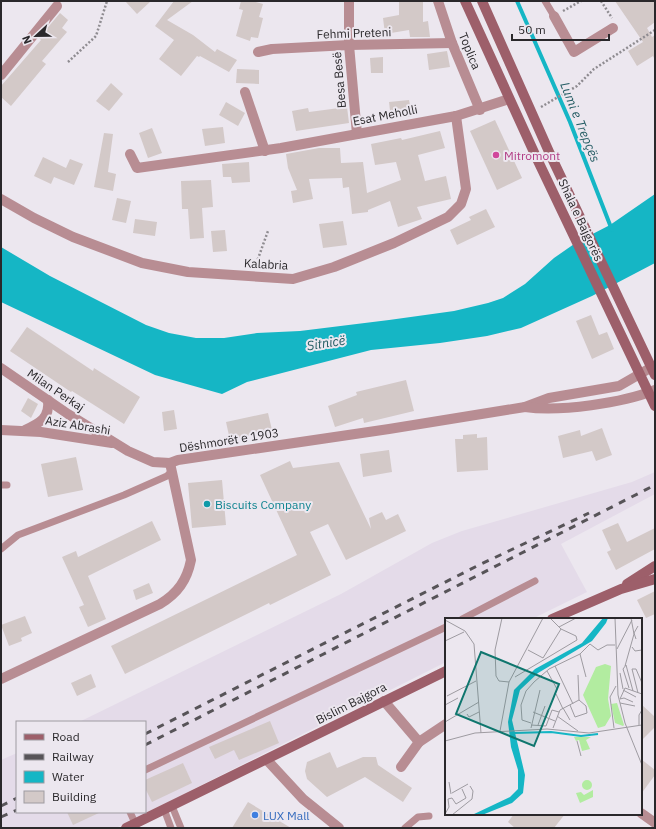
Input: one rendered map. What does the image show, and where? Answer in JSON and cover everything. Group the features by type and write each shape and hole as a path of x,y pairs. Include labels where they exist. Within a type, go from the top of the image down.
{"main road":[{"name":"Shala e Bajgorës","path":"465,1 509,99 610,312 640,374 652,391 655,406"},
{"name":"Shala e Bajgorës","path":"482,1 550,154 620,302 654,369"},
{"path":"621,589 655,566"},
{"path":"554,618 621,589 655,579"},
{"name":"Bislim Bajgora","path":"126,828 445,671"}],"street":[{"name":"Besa Besë","path":"349,1 349,45 356,134"},
{"name":"Toplica","path":"438,1 452,43 480,110"},
{"path":"1,75 57,6"},
{"path":"554,16 574,52 613,28"},
{"name":"Fehmi Preteni","path":"258,52 272,49 349,45 452,43"},
{"path":"245,92 265,151"},
{"name":"Esat Meholli","path":"130,154 137,168 265,151 456,116 480,110 509,99"},
{"name":"Kalabria","path":"1,199 34,218 73,237 142,263 188,272 293,279 334,267 394,243 448,217 461,204 466,188 456,116"},
{"name":"Milan Perkaj","path":"1,368 68,414 118,444"},
{"name":"Dëshmorët e 1903","path":"1,679 160,604 172,597 181,586 188,574 191,560 171,467 178,460 389,429 525,407 549,398 619,386 640,374 654,369"},
{"name":"Dëshmorët e 1903","path":"525,407 548,408 604,403 634,398 652,391"},
{"name":"Aziz Abrashi","path":"25,430 42,422 49,409 48,400"},
{"name":"Aziz Abrashi","path":"1,430 25,430 118,444 147,460 171,467"},
{"path":"384,701 419,742"},
{"path":"401,768 419,742 445,725"},
{"path":"267,760 303,799 339,828"},
{"path":"642,814 655,824"}],"lane":[{"path":"545,1 554,16"},
{"path":"1,549 18,535 124,495 167,476 171,467"},
{"path":"464,618 536,581"},
{"path":"146,770 445,627"},
{"path":"168,807 170,828"},
{"path":"168,807 181,828"},
{"path":"130,813 135,823"},
{"path":"405,828 418,816 429,816"}],"path":[{"path":"68,62 96,36 108,1"},
{"path":"554,16 581,1"},
{"path":"542,106 577,86 594,69 655,30"},
{"path":"251,277 268,231"}],"shaded area":[{"path":"655,472 655,494 561,544 587,592 534,618 445,618 445,663 146,813 146,721 81,721 341,594 432,543 462,531 632,482"},
{"path":"16,753 16,813 146,813 116,828 1,828 1,760"}],"water":[{"name":"Sitnicë","path":"655,194 655,263 592,296 521,328 487,336 440,343 371,350 247,382 222,394 155,375 1,302 1,247 50,276 146,325 169,333 196,338 224,338 257,333 300,331 454,311 503,298 525,284 554,258 577,242 610,225"}],"building":[{"path":"125,1 151,1 137,14"},
{"path":"174,1 193,1 167,20 193,35 215,52 217,49 237,60 229,72 200,56 197,56 181,76 159,59 174,40 155,26"},
{"path":"241,1 252,1 263,4 259,17 263,18 258,38 251,37 250,41 236,36 243,10 239,9"},
{"path":"399,1 423,1 423,22 428,21 430,37 410,37 409,30 385,34 383,18 399,15"},
{"path":"615,1 655,1 655,22 647,28 652,37 655,35 655,60 653,56 637,66 628,51 643,42"},
{"path":"60,13 68,20 62,28 67,32 42,61 46,64 11,106 1,97 1,86 41,40 39,38"},
{"path":"447,51 450,67 429,70 427,54"},
{"path":"383,57 383,73 371,73 370,58"},
{"path":"237,69 259,70 259,84 236,83"},
{"path":"111,83 123,94 109,111 96,101"},
{"path":"409,100 412,116 391,119 389,102"},
{"path":"226,102 245,113 238,126 219,115"},
{"path":"347,107 349,123 296,131 292,111 308,108 309,112"},
{"name":"Mitromont","path":"495,120 522,178 497,190 470,131"},
{"path":"223,127 225,143 205,146 202,129"},
{"path":"152,128 162,153 148,158 139,133"},
{"path":"440,131 445,148 418,155 425,181 446,176 451,199 417,207 422,219 398,227 390,201 368,210 368,212 352,214 349,187 343,188 342,178 309,179 313,199 293,203 291,191 297,190 288,168 286,154 319,148 340,148 341,163 363,162 367,193 401,180 396,162 375,165 371,144 401,138 402,140"},
{"path":"104,133 113,134 108,172 116,174 113,191 94,187"},
{"path":"43,157 66,168 70,159 83,164 74,185 54,177 51,184 34,176"},
{"path":"249,162 250,182 232,183 231,177 223,177 222,164"},
{"path":"211,180 213,207 202,208 204,238 190,239 188,209 182,209 181,181"},
{"path":"117,198 131,201 126,223 112,220"},
{"path":"486,209 495,227 457,245 450,230 471,220 469,217"},
{"path":"135,219 157,222 155,236 133,233"},
{"path":"343,221 347,245 323,248 319,224"},
{"path":"225,230 227,251 213,252 211,231"},
{"path":"591,315 599,335 607,332 614,349 592,359 576,321"},
{"path":"27,327 93,371 94,368 140,397 124,424 72,391 71,392 10,351"},
{"path":"406,380 414,411 364,423 363,418 335,427 328,406 357,395 356,392"},
{"path":"28,398 38,404 31,418 21,411"},
{"path":"174,410 177,429 164,431 162,412"},
{"path":"268,413 272,430 230,440 226,422"},
{"path":"602,428 612,455 596,461 592,451 563,458 558,436 580,430 581,436"},
{"path":"477,434 477,438 487,437 488,470 457,472 455,439 463,439 463,435"},
{"path":"389,450 392,472 363,477 360,454"},
{"path":"76,457 83,490 48,497 41,464"},
{"path":"290,461 293,468 339,462 371,529 369,518 382,512 386,520 398,514 406,531 346,560 328,524 310,532 331,575 270,605 269,603 125,674 111,646 297,555 260,475"},
{"name":"Biscuits Company","path":"222,480 226,525 192,528 188,483"},
{"path":"152,521 161,540 88,576 106,619 88,627 79,607 84,605 62,557 76,551 78,557"},
{"path":"618,523 627,542 655,528 655,549 616,570 607,552 611,550 602,530"},
{"path":"149,583 153,593 136,600 133,590"},
{"path":"655,591 655,614 646,618 637,600"},
{"path":"25,616 32,633 21,638 22,641 9,646 1,625"},
{"path":"91,674 96,687 77,696 71,683"},
{"path":"642,705 655,717 655,727 642,740"},
{"path":"270,721 279,743 239,760 234,750 215,759 209,747"},
{"path":"330,752 337,768 363,757 376,757 378,765 412,788 403,802 365,777 327,797 307,779 305,771 307,762"},
{"path":"642,760 655,770 655,775 642,793"},
{"path":"183,763 192,783 152,802 146,790 146,780"},
{"name":"LUX Mall","path":"248,802 291,828 232,828"},
{"path":"67,813 99,813 73,825"},
{"path":"513,815 564,815 554,828 515,828 508,822"}],"waterway":[{"name":"Lumi e Trepçës","path":"517,1 570,122 612,230"}],"railway":[{"path":"146,744 655,485"},
{"path":"146,733 477,566 589,513"},
{"path":"1,806 16,798"},
{"path":"1,817 16,810"}],"place":[{"name":"Mitromont","path":"496,155"},
{"name":"Biscuits Company","path":"207,504"},
{"name":"LUX Mall","path":"255,815"}]}
